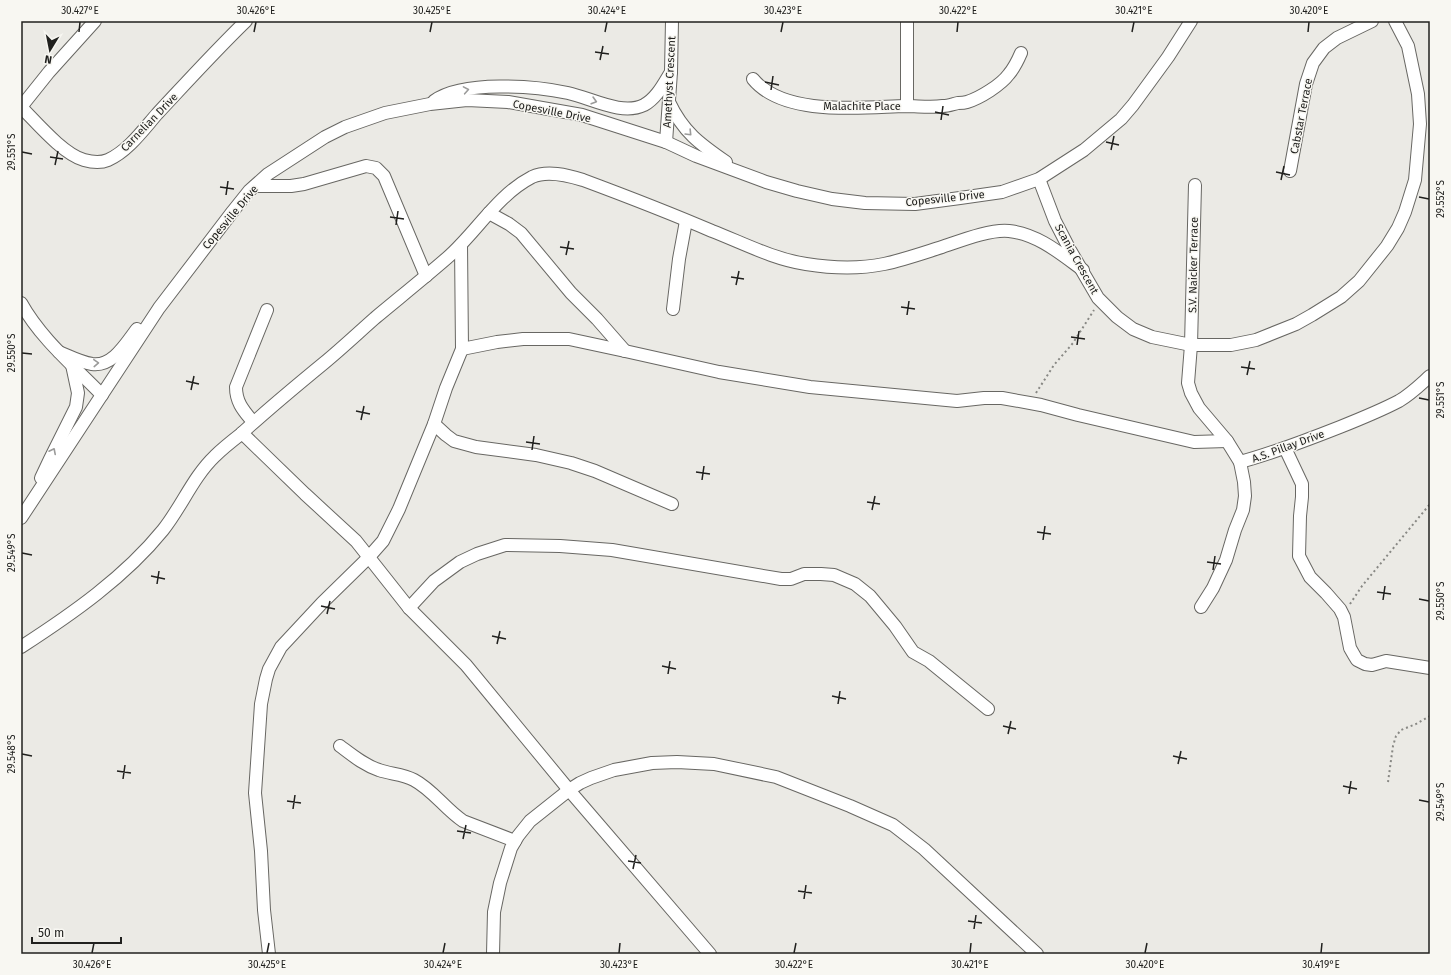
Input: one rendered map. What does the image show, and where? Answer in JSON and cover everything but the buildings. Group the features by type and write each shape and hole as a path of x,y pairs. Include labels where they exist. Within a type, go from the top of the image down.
{"street":[{"path":"21,107 34,90 95,21"},
{"name":"Carnelian Drive","path":"21,107 55,140 75,156 94,162 108,160 123,150 136,137 214,51 246,21"},
{"name":"Amethyst Crescent","path":"666,142 672,21"},
{"name":"Malachite Place","path":"907,21 907,106"},
{"name":"Copesville Drive","path":"21,518 173,288 233,211 268,174 325,137 345,127 385,113 430,104 474,101 508,102 582,115 666,142 738,172 797,191 865,203 915,204 1002,192 1039,179 1084,150 1121,119 1168,57 1191,21"},
{"name":"Cabstar Terrace","path":"1290,171 1306,84 1313,63 1324,48 1337,38 1372,21"},
{"name":"Scania Crescent","path":"1039,179 1055,221 1070,250 1100,300 1117,317 1133,329 1152,337 1191,345 1231,345 1256,340 1296,324 1346,293 1359,281 1387,246 1398,228 1405,212 1415,180 1420,124 1418,94 1408,46 1395,21"},
{"name":"Malachite Place","path":"753,79 767,92 780,98 806,105 860,108 942,106 966,103 1004,81 1010,74 1021,53"},
{"path":"430,104 441,96 454,92 480,88 513,87 568,93 617,108 629,109 646,104 651,100 670,72"},
{"path":"668,101 683,127 695,139 738,172"},
{"path":"1418,151 1430,152"},
{"path":"255,186 298,185 366,166 376,168 384,176 426,276"},
{"path":"21,647 73,612 133,564 164,528 204,467 216,455 426,276 461,245 489,213 519,185 533,177 548,174 567,175 583,180 777,257 805,264 865,267 884,264 963,240 996,232 1009,231 1039,240 1083,270"},
{"name":"S.V. Naicker Terrace","path":"1191,345 1195,185"},
{"path":"489,213 509,224 521,233 570,292 625,350"},
{"path":"673,309 679,259 686,221"},
{"path":"269,954 255,794 260,704 266,679 272,663 281,648 322,603 368,558 383,541 391,527 434,424 446,388 462,349 461,245"},
{"path":"59,352 93,364 107,361 114,357 154,307 173,288"},
{"path":"21,303 27,314 59,352 102,394"},
{"path":"254,422 241,408 236,395 236,387 267,310"},
{"path":"462,349 497,342 546,338 570,339 719,372 810,387 957,401 1002,398 1194,442 1227,441"},
{"name":"A.S. Pillay Drive","path":"1191,345 1188,383 1191,393 1199,408 1227,441 1240,462 1267,455 1360,419 1400,401 1413,392 1430,376"},
{"path":"33,500 50,458 76,407 78,393 72,365"},
{"path":"434,424 446,435 459,442 476,447 536,455 572,463 595,471 672,504"},
{"path":"242,433 356,542 409,608 466,665 569,790 710,954"},
{"path":"1285,448 1302,484 1299,556 1310,577 1326,593 1343,615 1350,648 1357,660 1365,664 1386,661 1430,668"},
{"path":"1201,607 1213,588 1226,560 1243,510 1245,496 1240,462"},
{"path":"409,608 434,581 460,562 476,554 505,545 560,546 612,550 781,579 791,579 804,574 834,575 855,584 870,596 895,626 913,652 930,661 988,709"},
{"path":"340,746 369,766 416,781 430,791 463,822 515,841"},
{"path":"493,954 494,912 500,883 511,848 530,821 580,783 614,770 652,763 677,762 714,764 776,777 850,806 893,825 924,849 1036,954"}],"path":[{"path":"1025,403 1034,397 1054,365 1073,343 1100,300"},
{"path":"1343,615 1362,586 1430,504"},
{"path":"1388,782 1393,746 1396,736 1400,730 1416,724 1430,716"}]}
